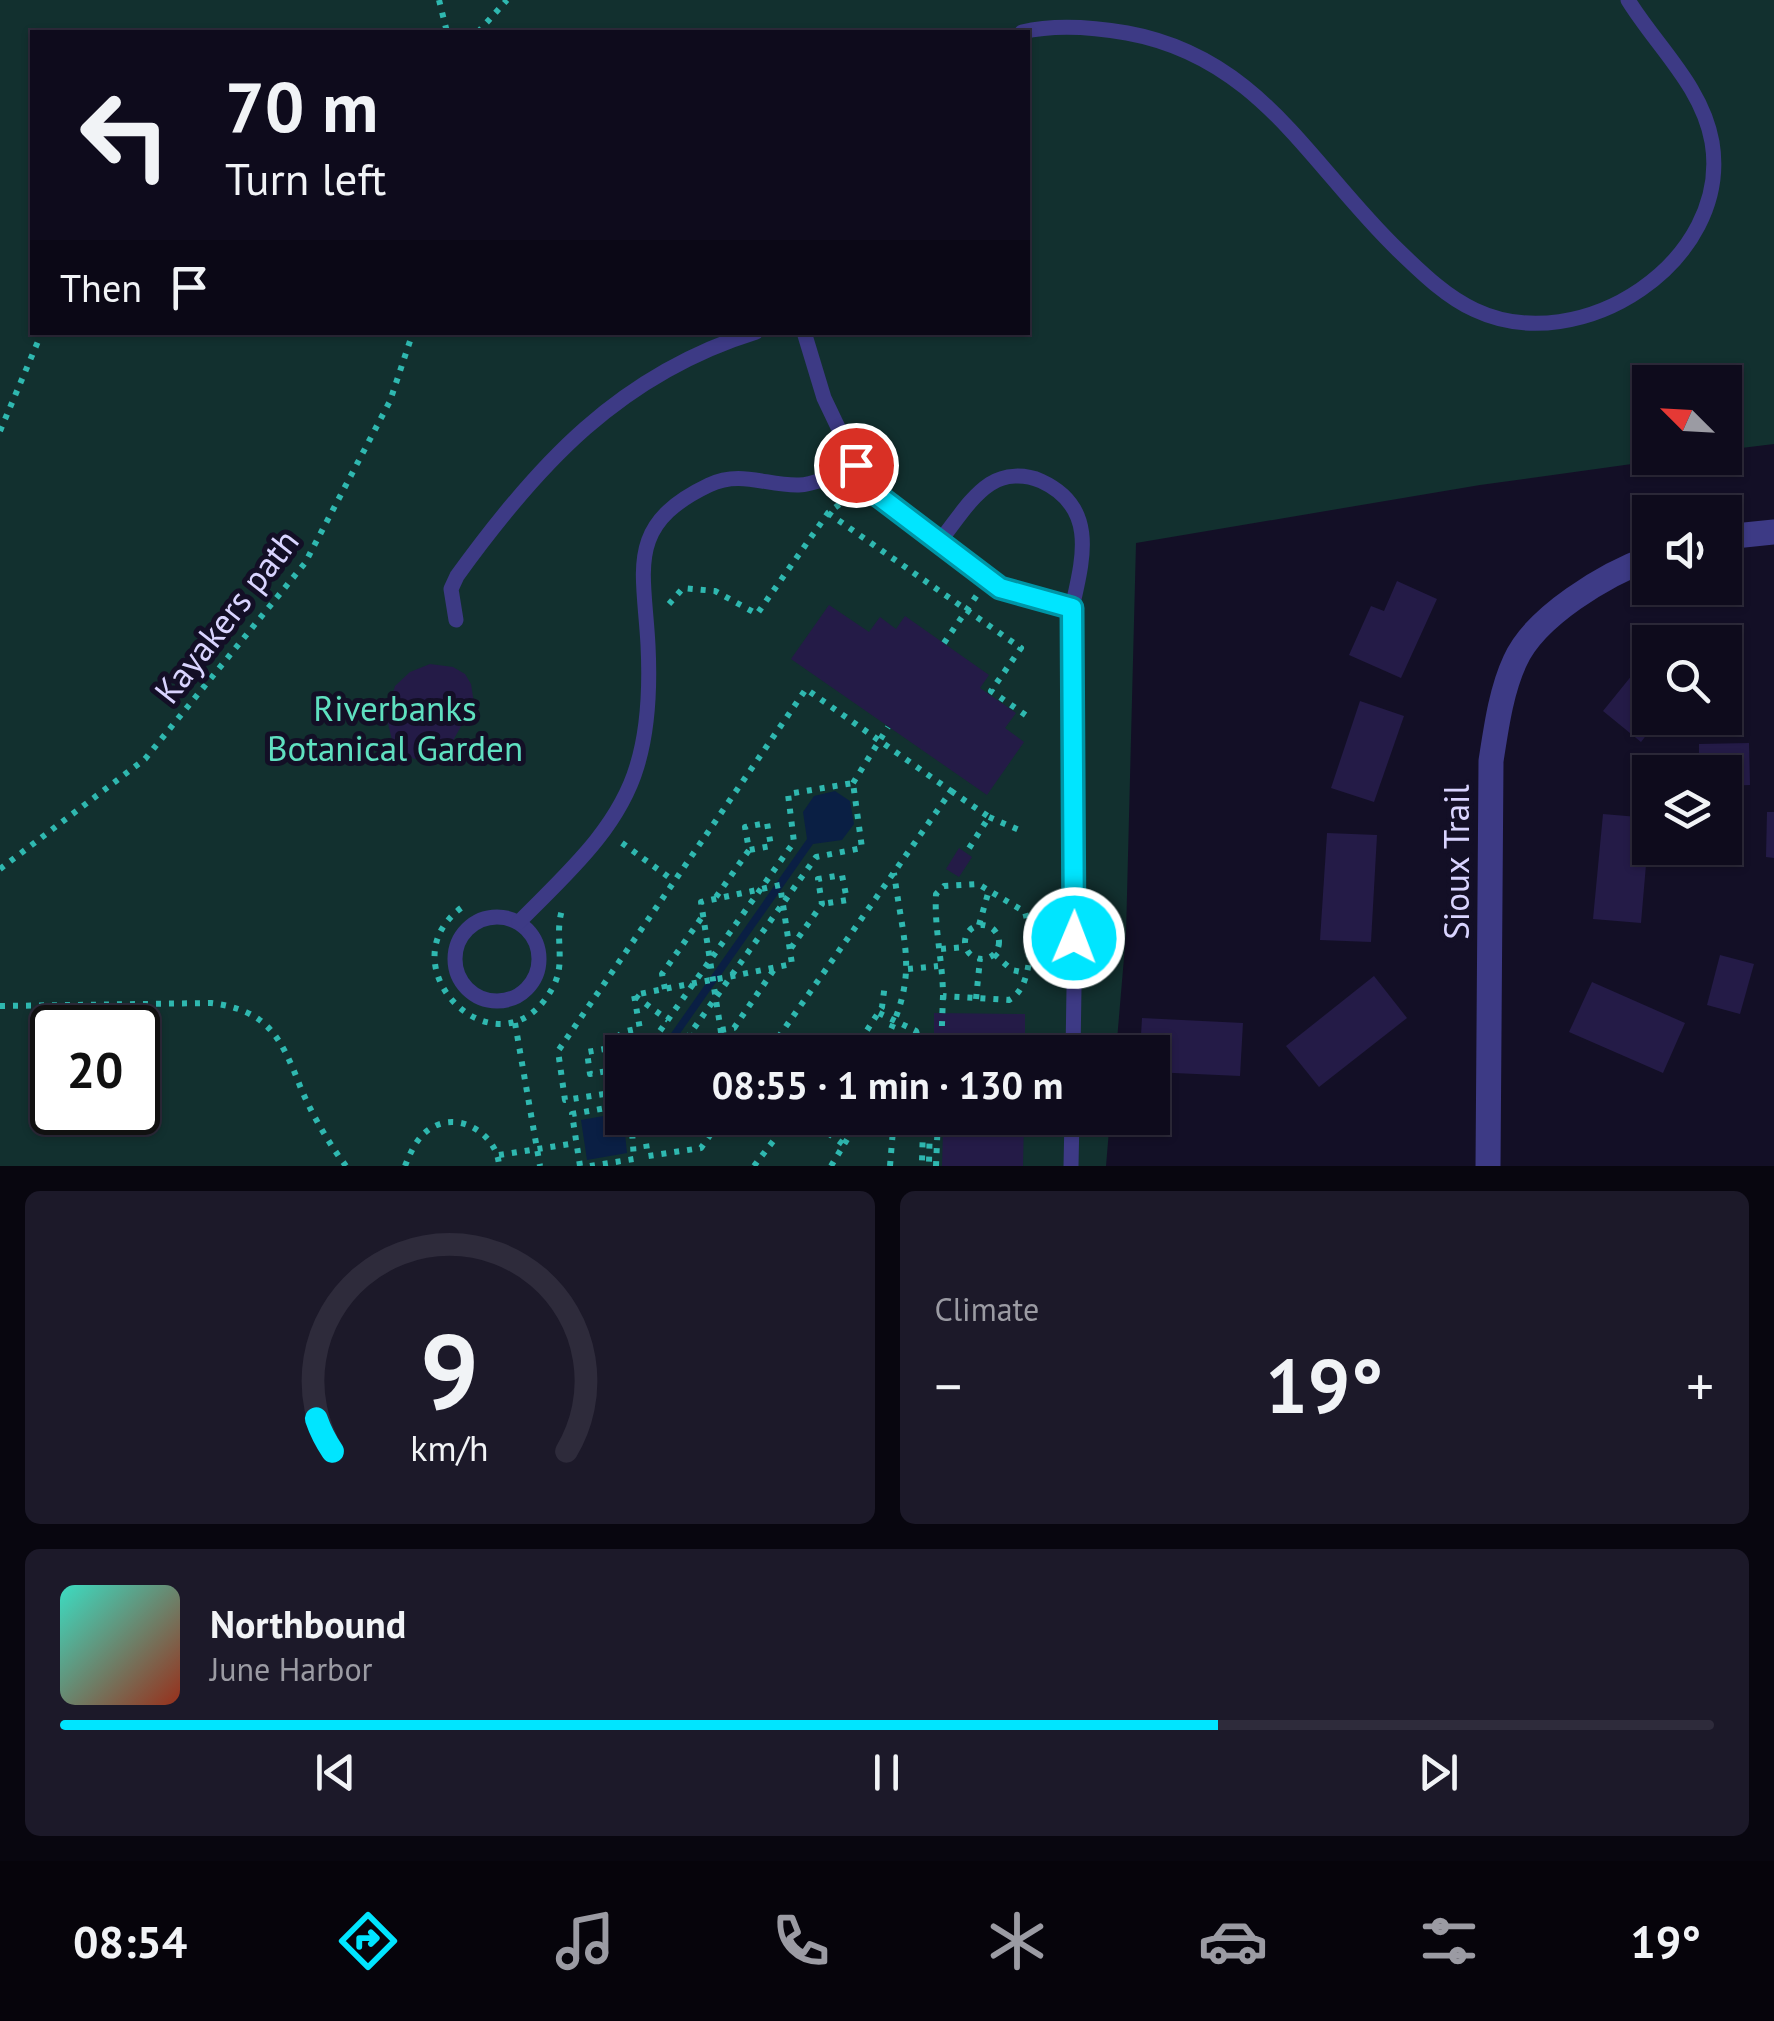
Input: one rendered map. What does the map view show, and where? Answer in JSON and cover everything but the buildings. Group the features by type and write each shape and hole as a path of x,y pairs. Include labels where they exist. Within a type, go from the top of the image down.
{"street":[{"path":"1742,535 1774,532"},
{"name":"Sioux Trail","path":"1488,1166 1491,761 1496,729 1516,659 1545,624 1585,591 1632,567"}],"lane":[{"path":"1030,31 1057,28 1114,31 1167,43 1211,63 1269,104 1364,218 1454,298 1477,311 1514,322 1541,323 1600,310 1645,287 1694,236 1712,197 1712,140 1699,102 1628,0"},
{"path":"456,620 451,589 457,576 495,524 565,443 628,396 707,352 749,335"},
{"path":"805,335 816,378 856,465 876,494 1012,595 1072,608"},
{"path":"519,922 608,826 631,784 648,706 641,565 651,534 660,521 698,492 724,480 750,478 799,485 856,465"},
{"path":"939,542 990,484 1015,476 1044,482 1068,498 1081,521 1084,553 1072,608 1076,863 1072,1035"},
{"path":"492,916 519,922 530,930 540,956 532,983 510,999 483,999 470,992 456,969 459,940 478,920 492,916"},
{"path":"1071,1166 1072,1135"}],"path":[{"path":"439,0 446,30"},
{"path":"480,30 507,0"},
{"path":"0,432 41,335"},
{"name":"Kayakers path","path":"0,869 146,759 305,563 390,401 412,335"},
{"path":"666,612 674,594 690,586 714,591 758,614 828,514 1021,648 990,690 1026,716"},
{"path":"944,643 988,579"},
{"path":"605,1094 566,1100 558,1050 806,689 989,817 1019,830"},
{"path":"690,1035 715,994 816,856 862,848 853,783 888,727"},
{"path":"657,1035 711,965 794,842 788,794 853,783"},
{"path":"780,1035 951,790"},
{"path":"966,852 989,817"},
{"path":"715,898 748,850 744,827 767,823 771,846 784,856"},
{"path":"626,828 615,842 674,881"},
{"path":"748,850 771,846"},
{"path":"790,949 822,904 818,880 806,871"},
{"path":"889,1035 907,990 908,969 894,873"},
{"path":"818,880 842,875 846,900 822,904"},
{"path":"941,1035 938,890 967,883 989,890 1025,912 1029,926 1027,973 1017,996 1000,1001 943,996"},
{"path":"634,995 713,980 792,964 780,885 701,902 711,965 713,980 715,994 721,1030 720,1035"},
{"path":"979,925 989,890"},
{"path":"462,908 445,924 436,948 436,972 454,1003 475,1019 496,1024 515,1022 538,1008 556,980 561,960 557,928 566,902"},
{"path":"665,989 662,974 703,916"},
{"path":"965,947 967,932 979,925 988,926 997,934 999,945 994,954 980,959"},
{"path":"941,949 965,947 980,959"},
{"path":"994,954 1012,970 1027,973"},
{"path":"976,999 980,959"},
{"path":"908,969 938,966"},
{"path":"721,1030 734,1028 776,967"},
{"path":"864,1035 879,1013 886,984"},
{"path":"634,995 668,1020"},
{"path":"634,995 642,1035"},
{"path":"0,1006 234,1006 276,1033 292,1061 300,1089 346,1166"},
{"path":"879,1013 919,1035"},
{"path":"515,1022 540,1166"},
{"path":"620,1035 636,1029"},
{"path":"605,1049 587,1052 590,1074 605,1071"},
{"path":"580,1166 572,1114 605,1108"},
{"path":"405,1166 421,1137 448,1122 477,1130 493,1144 499,1166"},
{"path":"590,1166 634,1160 633,1135"},
{"path":"645,1135 648,1156 701,1148 710,1135"},
{"path":"754,1166 779,1135"},
{"path":"831,1135 844,1144"},
{"path":"832,1166 850,1135"},
{"path":"890,1166 893,1135"},
{"path":"923,1135 922,1161 929,1162 930,1135"},
{"path":"936,1166 937,1135"},
{"path":"498,1154 576,1143"}],"green space":[{"name":"Riverbanks Botanical Garden","path":"0,0 1774,0 1774,444 1742,448 1742,365 1632,365 1632,464 1480,485 1136,543 1126,934 1117,1035 605,1035 605,1135 1109,1135 1106,1166 0,1166"}],"water":[{"path":"835,791 850,801 854,824 842,840 813,844 679,1035 670,1035 807,839 803,812 814,796"},
{"path":"605,1116 605,1135 625,1135 627,1153 587,1160 581,1120"}],"route":[{"path":"856,465 876,494 1000,588 1012,595 1072,608 1074,938"}]}
